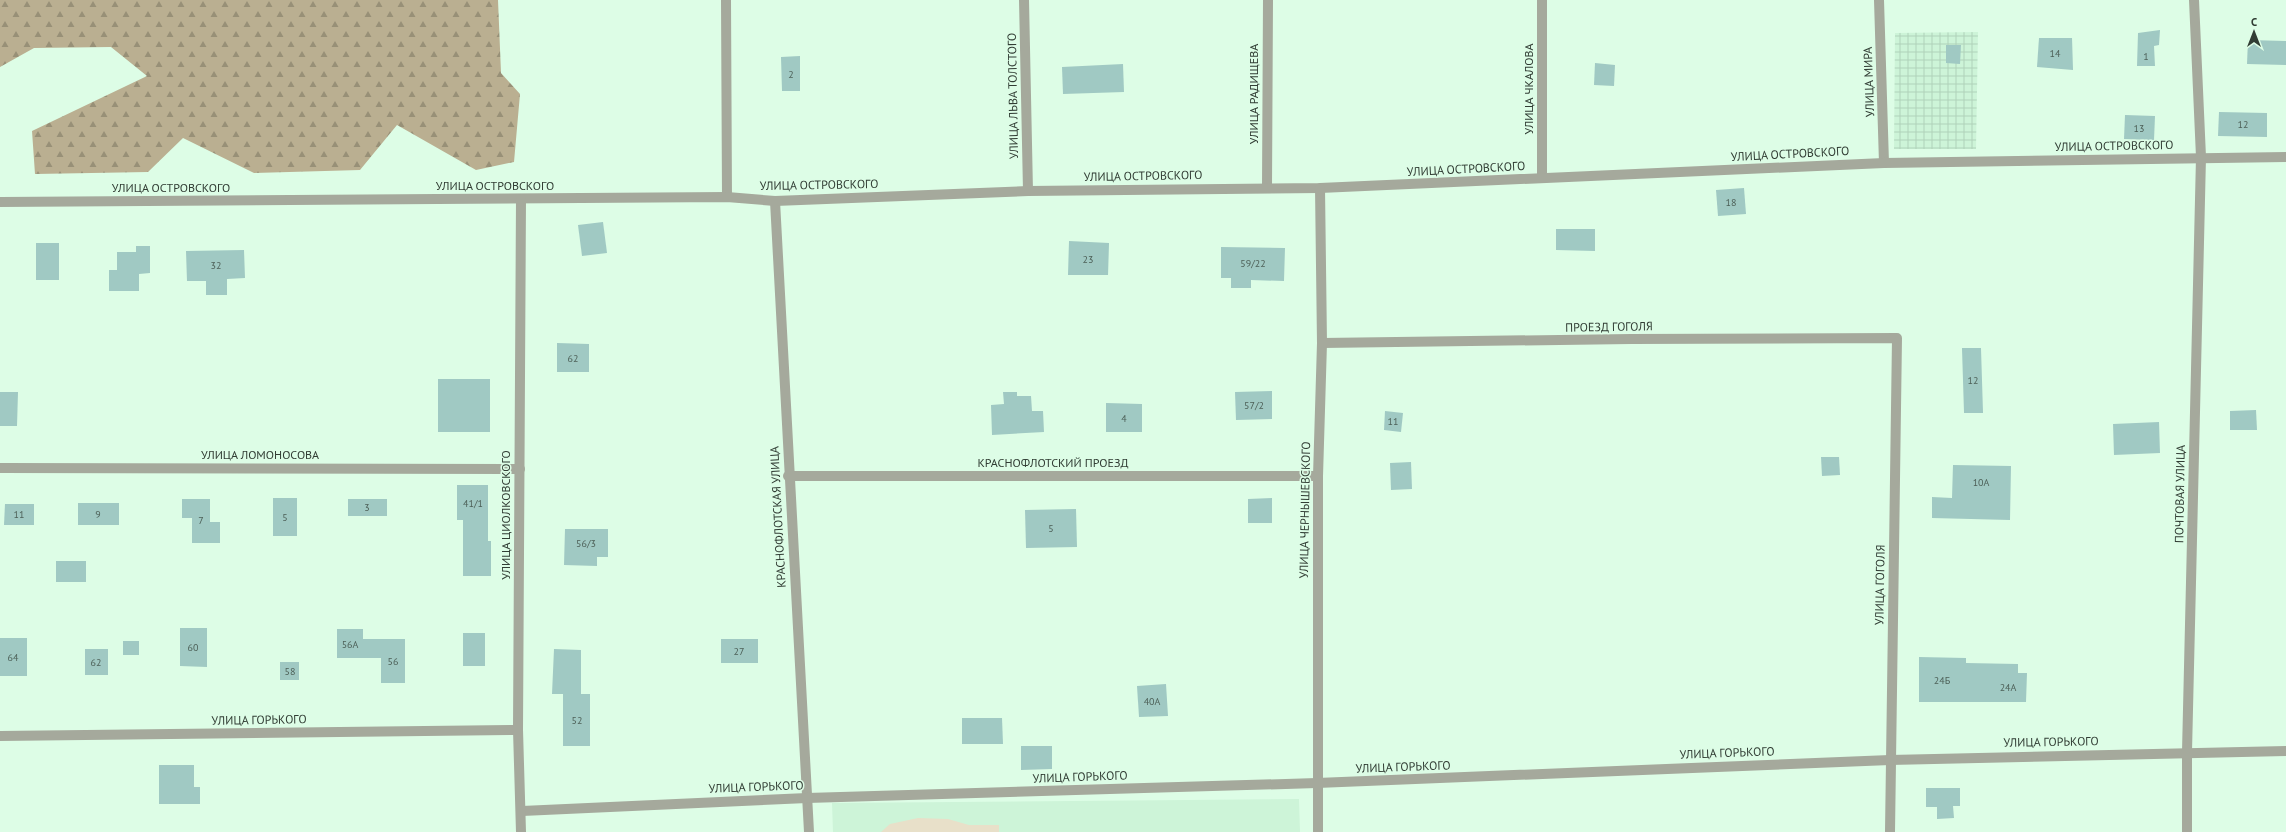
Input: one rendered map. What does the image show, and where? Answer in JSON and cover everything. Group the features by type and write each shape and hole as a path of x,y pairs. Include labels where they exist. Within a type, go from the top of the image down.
{"street":[{"path":"726,0 727,197"},
{"name":"УЛИЦА ЛЬВА ТОЛСТОГО","path":"1024,0 1028,191"},
{"name":"УЛИЦА РАДИЩЕВА","path":"1267,187 1268,0"},
{"name":"УЛИЦА ЧКАЛОВА","path":"1542,0 1542,178"},
{"name":"УЛИЦА МИРА","path":"1879,0 1884,163"},
{"name":"ПОЧТОВАЯ УЛИЦА","path":"2187,832 2187,752 2201,157 2194,0"},
{"name":"УЛИЦА ОСТРОВСКОГО","path":"0,202 727,197 775,201 1028,191 1267,187 1320,188 1884,163 2201,157 2286,157"},
{"name":"УЛИЦА ЧЕРНЫШЕВСКОГО","path":"1318,832 1318,476 1322,343 1320,188"},
{"name":"УЛИЦА ЦИОЛКОВСКОГО","path":"521,199 518,730 522,811 521,832"},
{"name":"КРАСНОФЛОТСКАЯ УЛИЦА","path":"775,201 788,476 809,832"},
{"name":"ПРОЕЗД ГОГОЛЯ","path":"1322,343 1639,339 1897,338"},
{"name":"УЛИЦА ГОГОЛЯ","path":"1890,832 1897,338"},
{"name":"УЛИЦА ЛОМОНОСОВА","path":"0,468 520,469"},
{"name":"КРАСНОФЛОТСКИЙ ПРОЕЗД","path":"788,476 1318,476"},
{"name":"УЛИЦА ГОРЬКОГО","path":"0,736 518,730"},
{"name":"УЛИЦА ГОРЬКОГО","path":"522,811 807,798 1317,784 1890,760 2187,752 2286,751"}],"shaded area":[{"path":"1978,32 1976,149 1894,149 1895,33"},
{"path":"1299,799 1300,832 833,832 832,803"},
{"path":"918,818 948,819 969,825 999,825 999,832 881,832 890,824"}],"green space":[{"path":"0,0 498,0 501,73 520,94 514,162 476,170 397,125 360,170 254,173 183,138 148,172 35,174 32,131 147,76 111,47 34,48 0,67"}],"building":[{"path":"2160,30 2159,45 2154,46 2155,66 2137,66 2138,33"},
{"path":"2039,38 2072,38 2073,70 2037,67"},
{"path":"2248,40 2286,41 2286,65 2247,64"},
{"path":"1946,45 1961,45 1960,64 1946,63"},
{"path":"800,56 800,91 782,91 781,57"},
{"path":"1595,63 1615,65 1614,86 1594,85"},
{"path":"1123,64 1124,92 1063,94 1062,67"},
{"path":"2219,112 2267,113 2267,137 2218,136"},
{"path":"2125,115 2155,116 2154,140 2124,139"},
{"path":"1744,188 1746,214 1718,216 1716,190"},
{"path":"603,222 607,253 582,256 578,225"},
{"path":"1556,229 1595,229 1595,251 1556,250"},
{"path":"1069,241 1109,243 1108,275 1068,275"},
{"path":"36,243 59,243 59,280 36,280"},
{"path":"136,246 150,246 150,273 139,274 139,291 109,291 109,270 117,270 117,252 136,252"},
{"path":"1221,247 1285,248 1284,281 1251,280 1251,288 1231,288 1231,278 1221,278"},
{"path":"244,250 245,278 227,279 227,295 206,295 206,281 187,281 186,251"},
{"path":"557,343 589,344 589,372 557,372"},
{"path":"1962,348 1981,348 1983,413 1964,413"},
{"path":"438,379 490,379 490,432 438,432"},
{"path":"1272,391 1272,419 1236,420 1235,392"},
{"path":"0,392 18,392 17,426 0,426"},
{"path":"1003,392 1017,392 1017,396 1031,396 1032,411 1043,411 1044,432 992,435 991,405 1004,404"},
{"path":"1106,403 1142,404 1142,432 1106,432"},
{"path":"2256,410 2257,430 2230,430 2230,411"},
{"path":"1385,411 1403,413 1401,432 1384,430"},
{"path":"2159,422 2160,453 2114,455 2113,424"},
{"path":"1821,457 1839,457 1840,475 1822,476"},
{"path":"1411,462 1412,489 1391,490 1390,463"},
{"path":"1953,465 2011,466 2010,520 1932,518 1932,497 1952,498"},
{"path":"457,485 488,485 488,541 491,541 491,576 463,576 463,520 457,520"},
{"path":"273,498 297,498 297,536 273,536"},
{"path":"1272,498 1272,523 1248,523 1248,499"},
{"path":"182,499 210,499 210,522 220,522 220,543 192,543 192,518 182,518"},
{"path":"348,499 387,499 387,516 348,516"},
{"path":"78,503 119,503 119,525 78,525"},
{"path":"5,504 34,504 34,525 4,525"},
{"path":"1076,509 1077,547 1026,548 1025,510"},
{"path":"565,529 608,529 608,557 597,557 597,566 564,565"},
{"path":"56,561 86,561 86,582 56,582"},
{"path":"180,628 207,628 207,667 180,666"},
{"path":"337,629 363,629 363,639 405,639 405,683 381,683 381,658 337,658"},
{"path":"463,633 485,633 485,666 463,666"},
{"path":"0,638 27,638 27,676 0,676"},
{"path":"721,639 758,639 758,663 721,663"},
{"path":"123,641 139,641 139,655 123,655"},
{"path":"85,649 108,649 108,675 85,675"},
{"path":"554,649 581,650 581,694 590,694 590,746 563,746 563,694 552,694"},
{"path":"1919,657 1966,658 1966,663 2018,664 2018,673 2027,673 2026,702 1919,702"},
{"path":"280,662 299,662 299,680 280,680"},
{"path":"1166,684 1168,716 1139,717 1137,686"},
{"path":"962,718 1002,718 1003,744 962,744"},
{"path":"1021,746 1052,746 1052,769 1021,770"},
{"path":"159,765 194,765 194,787 200,787 200,804 159,804"},
{"path":"1926,788 1960,788 1960,806 1953,806 1954,818 1937,819 1937,807 1926,807"}]}
